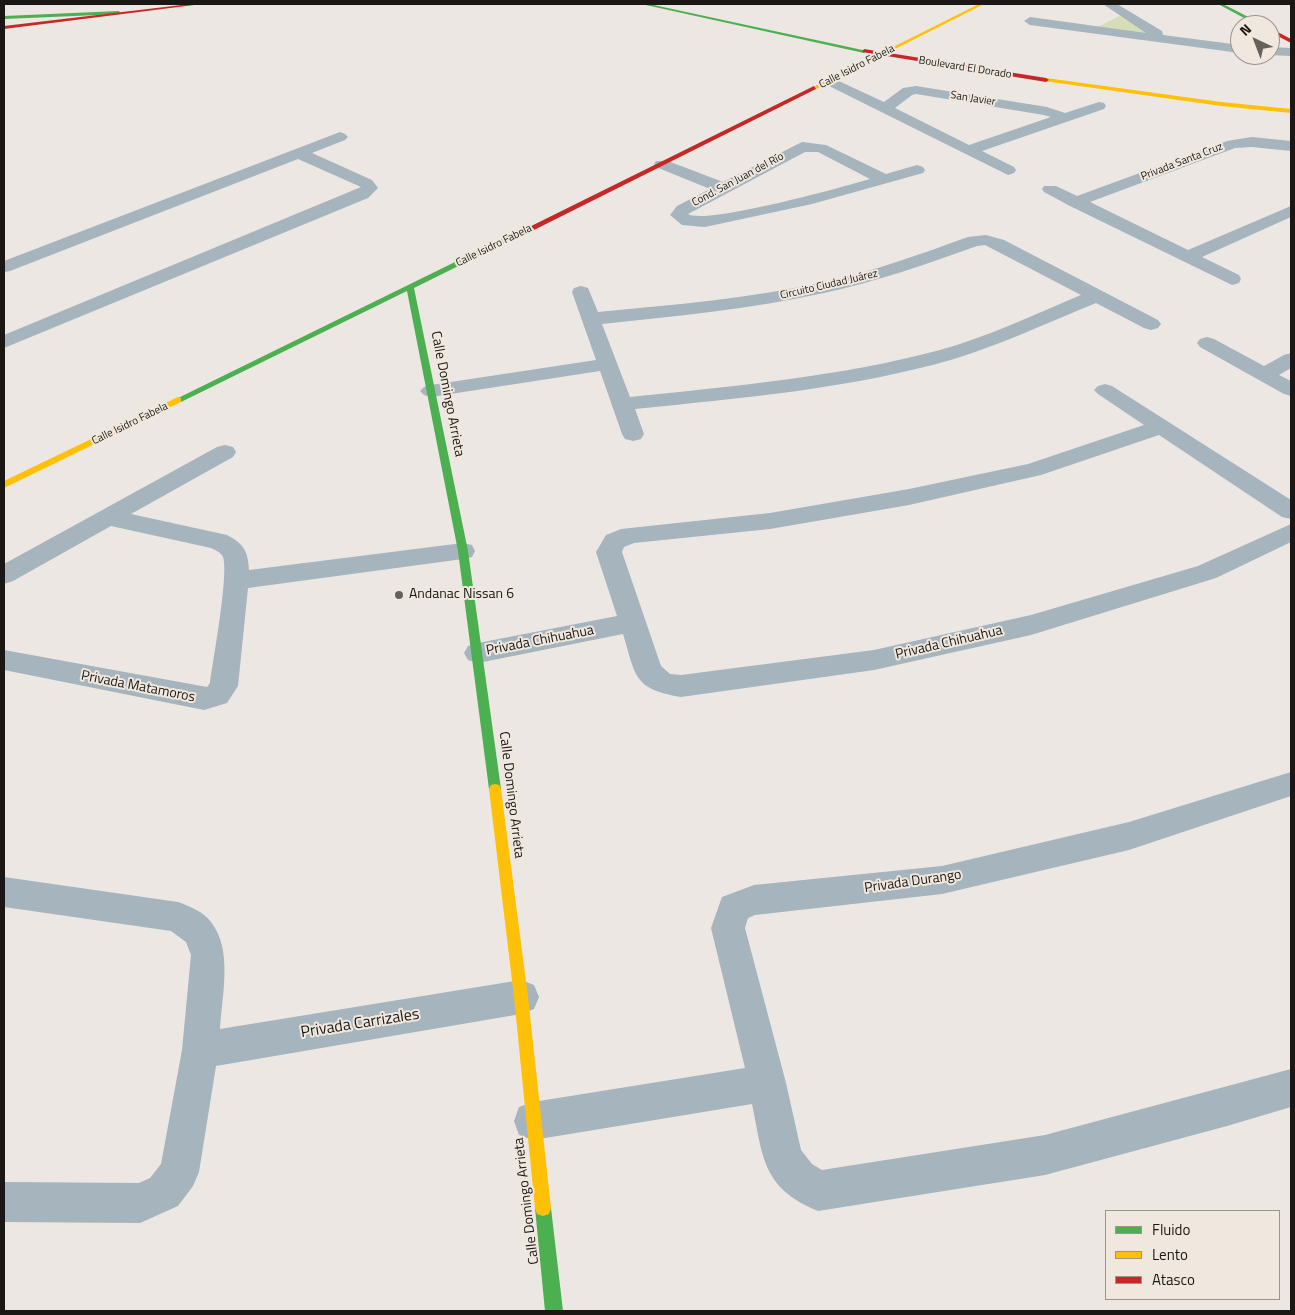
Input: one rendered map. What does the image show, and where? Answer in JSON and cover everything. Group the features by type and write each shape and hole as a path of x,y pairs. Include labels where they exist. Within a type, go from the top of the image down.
{"street":[{"path":"4,17 105,4"},
{"path":"4,28 200,4"},
{"name":"Boulevard El Dorado","path":"643,4 880,54 1088,86 1221,104 1291,111"},
{"name":"Calle Isidro Fabela","path":"4,485 662,164 982,4"},
{"path":"1220,4 1241,15"},
{"path":"1073,27 1111,5 1167,40"},
{"path":"4,17 119,13"},
{"path":"1030,21 1230,48"},
{"name":"Boulevard El Dorado","path":"887,39 922,45"},
{"path":"830,81 1008,170"},
{"name":"San Javier","path":"886,108 908,91 916,90 1047,111 1063,117"},
{"path":"969,150 1099,106"},
{"path":"4,267 340,137"},
{"name":"Privada Santa Cruz","path":"1076,202 1232,144 1252,142 1291,146"},
{"name":"Cond. San Juan del Río","path":"884,180 821,148 812,146 802,147 722,188 683,210 679,216 684,220 694,223 781,208 884,180 916,170"},
{"path":"4,342 362,194 370,188 366,183 298,153"},
{"path":"662,164 722,188"},
{"path":"1050,189 1232,279"},
{"path":"1187,257 1291,212"},
{"name":"Circuito Ciudad Juárez","path":"591,319 716,307 804,292 882,273 974,241 986,240 998,244 1151,324"},
{"name":"Calle Domingo Arrieta","path":"410,287 463,551 478,653 521,997 554,1311"},
{"path":"582,292 633,434"},
{"path":"622,404 762,390 862,374 948,354 1022,327 1098,295"},
{"path":"1207,343 1291,390"},
{"path":"1264,374 1291,360"},
{"path":"432,391 608,364"},
{"path":"1105,390 1291,510"},
{"name":"Privada Chihuahua","path":"1163,426 1033,470 909,496 770,521 630,535 615,541 609,552 631,623 649,672 662,683 681,686 874,660 1031,625 1198,575 1291,532"},
{"path":"4,575 224,452"},
{"name":"Privada Matamoros","path":"4,660 204,699 217,695 224,686 236,581 236,558 230,548 218,541 108,517"},
{"path":"236,581 463,551"},
{"name":"Privada Chihuahua","path":"478,653 631,623"},
{"name":"Privada Durango","path":"1291,784 1129,836 942,880 754,900 734,908 728,928 767,1083 783,1160 798,1178 818,1190 1046,1154 1227,1107 1291,1088"},
{"path":"4,892 178,917 199,932 208,955 200,1050 179,1172 164,1192 140,1203 4,1202"},
{"name":"Privada Carrizales","path":"200,1050 521,997"},
{"path":"533,1121 767,1083"}],"green space":[{"path":"1121,15 1150,35 1098,27"}],"traffic: fast":[{"path":"643,4 864,51"},
{"path":"1220,4 1241,15"},
{"path":"4,18 119,13"},
{"path":"178,400 515,236"},
{"path":"410,287 463,551 495,789"},
{"path":"543,1208 554,1311"}],"traffic: slow":[{"path":"814,88 982,4"},
{"path":"1046,80 1221,104 1291,111"},
{"path":"4,485 178,400"},
{"path":"495,789 521,997 543,1208"}],"traffic: jam":[{"path":"4,28 200,4"},
{"path":"1280,35 1291,41"},
{"path":"864,51 1046,80"},
{"path":"515,236 814,88"}],"place":[{"name":"Andanac Nissan 6","path":"399,595"}]}
